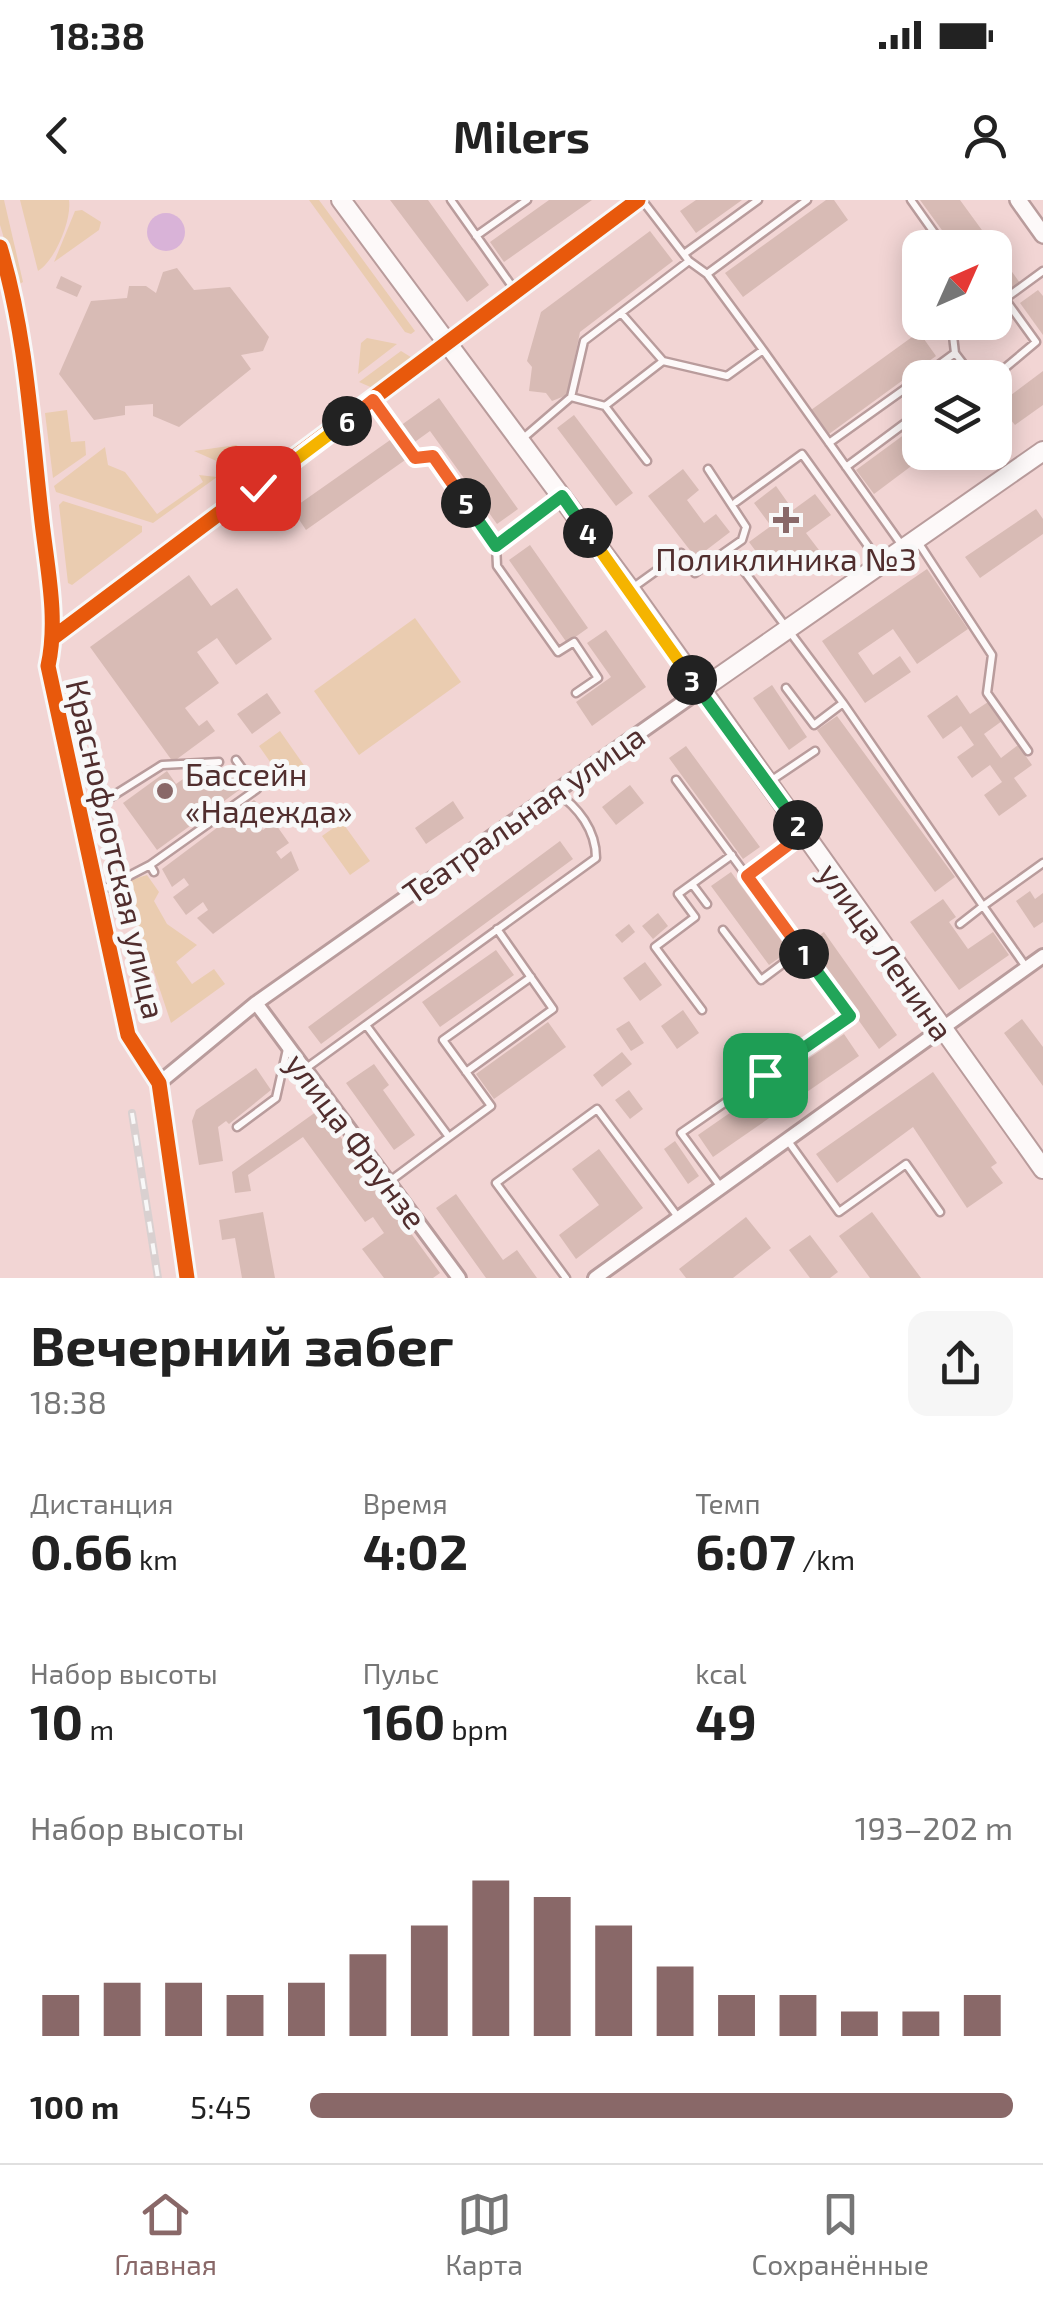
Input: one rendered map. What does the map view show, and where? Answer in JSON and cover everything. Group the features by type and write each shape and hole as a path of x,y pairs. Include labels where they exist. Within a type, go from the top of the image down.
{"main road":[{"name":"улица Ленина","path":"341,200 562,496 1043,1169"},
{"name":"Театральная улица","path":"700,691 1043,451"}],"street":[{"path":"54,637 514,290 640,200"},
{"path":"1018,200 1043,235"},
{"name":"Краснофлотская улица","path":"0,248 15,296 54,637 48,666 128,1035 159,1084 187,1278"},
{"name":"Театральная улица","path":"159,1084 256,1003 700,691"},
{"path":"595,1278 1042,959"},
{"name":"улица Фрунзе","path":"256,1003 459,1278"}],"lane":[{"path":"452,200 514,290"},
{"path":"476,236 527,200"},
{"path":"640,200 686,257 707,274 846,467 911,545 992,655 987,693 1028,751"},
{"path":"520,441 571,398 584,341 758,200"},
{"path":"707,274 807,200"},
{"path":"911,200 932,230"},
{"path":"1012,293 1043,272"},
{"path":"1012,308 1036,342 1012,362"},
{"path":"621,313 663,361 727,376 763,350"},
{"path":"953,340 960,360"},
{"path":"945,360 955,353"},
{"path":"606,406 663,361"},
{"path":"829,443 902,391"},
{"path":"571,398 606,406 647,461"},
{"path":"373,400 415,458 433,456 496,546 497,566 558,652 574,642 598,678 576,694"},
{"path":"846,467 902,425"},
{"path":"736,502 802,454 882,565"},
{"path":"630,590 682,553 696,573 742,540 746,526 708,470"},
{"path":"496,546 562,496"},
{"path":"741,566 843,703 1026,968"},
{"path":"786,688 814,725 843,703"},
{"path":"768,783 815,751"},
{"path":"97,893 152,869 257,789 236,760"},
{"path":"79,809 108,800 162,764 218,762"},
{"path":"676,780 850,1016 681,1133 721,1188"},
{"path":"305,1069 596,858 596,841 574,804 555,791"},
{"path":"747,876 804,833"},
{"path":"702,1010 656,947 695,917 678,894 732,855"},
{"path":"960,924 1043,862"},
{"path":"692,884 707,904"},
{"path":"466,1072 553,1008 497,930"},
{"path":"724,930 762,980 801,950"},
{"path":"390,1181 491,1106 443,1040 531,977"},
{"path":"366,1025 449,1136"},
{"path":"237,1127 276,1098 288,1047"},
{"path":"566,1278 496,1183 597,1109 678,1218"},
{"path":"787,1140 839,1212 906,1164 940,1212"}],"shaded area":[{"path":"0,200 4,200 23,282 18,285 0,225"},
{"path":"20,200 69,200 61,238 51,258 38,271"},
{"path":"309,200 319,200 415,331 405,332"},
{"path":"82,210 101,222 99,230 54,262 75,211"},
{"path":"166,213 179,219 185,232 179,245 166,251 153,245 147,232 153,219"},
{"path":"367,338 397,344 358,374 361,343"},
{"path":"401,351 414,359 375,389 359,382"},
{"path":"67,410 71,442 85,441 86,455 53,478 45,413"},
{"path":"236,445 250,452 230,467 194,451"},
{"path":"105,447 108,465 125,472 157,514 203,482 199,475 217,477 153,523 56,492 54,486"},
{"path":"63,501 142,526 142,532 72,585 68,583 59,505"},
{"path":"415,618 461,682 359,755 314,691"},
{"path":"280,731 308,771 287,786 259,746"},
{"path":"342,822 370,861 350,875 322,836"},
{"path":"147,875 159,892 154,901 167,924 197,945 176,962 192,984 214,969 225,984 171,1023 124,882"}],"building":[{"path":"390,200 428,200 489,285 467,302"},
{"path":"549,200 592,200 504,262 490,242"},
{"path":"696,200 742,200 696,233 680,211"},
{"path":"826,200 834,200 848,220 743,297 725,273"},
{"path":"920,200 960,200 982,230 942,230"},
{"path":"650,231 673,261 580,332 567,395 552,401 546,393 529,391 532,367 527,361 541,312"},
{"path":"177,268 194,290 230,287 269,337 263,351 241,355 251,369 179,427 153,416 153,404 125,406 125,415 94,420 59,374 91,301 127,298 129,286 146,286 156,293 163,272"},
{"path":"1012,272 1020,283 1012,289"},
{"path":"61,276 82,286 77,297 56,288"},
{"path":"1038,290 1043,296 1043,335 1020,303"},
{"path":"908,340 925,340 936,356 931,360 902,360 902,381 829,434 811,410"},
{"path":"1043,371 1043,405 1015,425 1012,394"},
{"path":"439,398 518,509 497,524 430,431 412,444 400,426"},
{"path":"574,415 633,493 616,506 557,428"},
{"path":"902,436 902,470 906,470 874,494 856,470"},
{"path":"393,438 408,458 306,530 292,509"},
{"path":"683,469 699,490 687,500 704,523 716,514 730,532 696,558 648,496"},
{"path":"776,486 793,510 815,494 831,515 806,533 825,558 804,573 789,552 768,568 749,542 771,526 754,503"},
{"path":"1036,509 1043,519 1043,534 980,578 965,557"},
{"path":"530,545 588,628 567,643 509,560"},
{"path":"927,569 968,629 917,664 893,629 858,653 873,675 900,656 911,672 865,703 822,641"},
{"path":"189,575 211,606 237,588 272,639 236,665 217,638 197,652 219,683 185,708 199,726 207,720 215,731 173,762 90,647"},
{"path":"606,630 646,687 592,726 576,702 611,677 587,643"},
{"path":"772,685 807,737 789,750 753,698"},
{"path":"267,693 281,713 252,734 237,714"},
{"path":"957,695 970,714 988,702 1002,721 984,734 1001,758 1018,745 1032,765 1014,778 1027,796 999,816 984,795 1002,782 990,765 972,778 957,757 974,745 961,726 943,739 927,716"},
{"path":"837,716 955,877 935,892 817,730"},
{"path":"686,746 760,847 743,859 669,758"},
{"path":"226,766 242,788 157,850 123,803 167,771 176,784 196,770 205,781"},
{"path":"630,785 644,803 616,825 602,807"},
{"path":"254,800 273,817 260,827 263,830 274,822 289,843 276,852 281,859 291,851 299,870 213,934 197,918 208,910 203,902 186,915 173,897 189,885 184,878 172,887 162,869"},
{"path":"453,801 464,818 426,844 415,828"},
{"path":"560,841 573,859 321,1044 308,1027"},
{"path":"731,872 789,951 769,965 711,886"},
{"path":"1030,891 1035,899 1043,893 1043,922 1034,928 1016,901"},
{"path":"943,899 956,917 949,922 968,949 993,932 1009,955 959,990 910,922"},
{"path":"658,913 668,926 653,939 642,926"},
{"path":"629,924 635,932 622,943 615,935"},
{"path":"824,932 897,1035 879,1049 805,945"},
{"path":"496,950 514,975 440,1027 422,1002"},
{"path":"645,962 662,985 640,1001 623,978"},
{"path":"683,1010 699,1033 677,1049 661,1026"},
{"path":"1022,1019 1043,1047 1043,1086 1004,1033"},
{"path":"629,1021 644,1043 631,1051 616,1029"},
{"path":"548,1022 566,1047 494,1099 476,1074"},
{"path":"844,1034 859,1056 713,1157 698,1135"},
{"path":"622,1052 632,1064 602,1087 593,1075"},
{"path":"374,1064 389,1085 383,1090 415,1135 394,1150 346,1083"},
{"path":"256,1068 271,1090 229,1124 226,1121 218,1127 223,1161 199,1165 192,1121 196,1110"},
{"path":"933,1072 997,1163 991,1167 1003,1183 967,1208 913,1127 837,1183 816,1154"},
{"path":"629,1090 643,1109 630,1119 615,1100"},
{"path":"320,1109 440,1273 433,1278 384,1278 362,1249 384,1233 373,1217 365,1222 303,1137 248,1175 251,1191 235,1193 232,1172"},
{"path":"675,1141 699,1176 688,1184 664,1149"},
{"path":"599,1149 643,1208 576,1259 559,1235 599,1205 572,1169"},
{"path":"456,1194 503,1260 517,1250 537,1278 486,1278 436,1208"},
{"path":"263,1212 275,1278 242,1278 235,1238 222,1240 219,1220"},
{"path":"872,1212 921,1278 870,1278 839,1236"},
{"path":"746,1217 771,1248 733,1278 686,1278 679,1269"},
{"path":"810,1235 838,1272 830,1278 810,1278 789,1250"}],"railway":[{"path":"132,1113 158,1278"}],"cycle path":[{"path":"54,637 638,200"},
{"path":"0,247 16,312 30,413 52,609 48,666 128,1035 159,1083 187,1278"}],"place":[{"name":"Поликлиника №3","path":"786,520"},
{"name":"Бассейн «Надежда»","path":"165,791"}],"route":[{"path":"258,488 373,400 415,458 433,456 496,546 562,496 804,833 747,876 850,1016 765,1075"}]}
